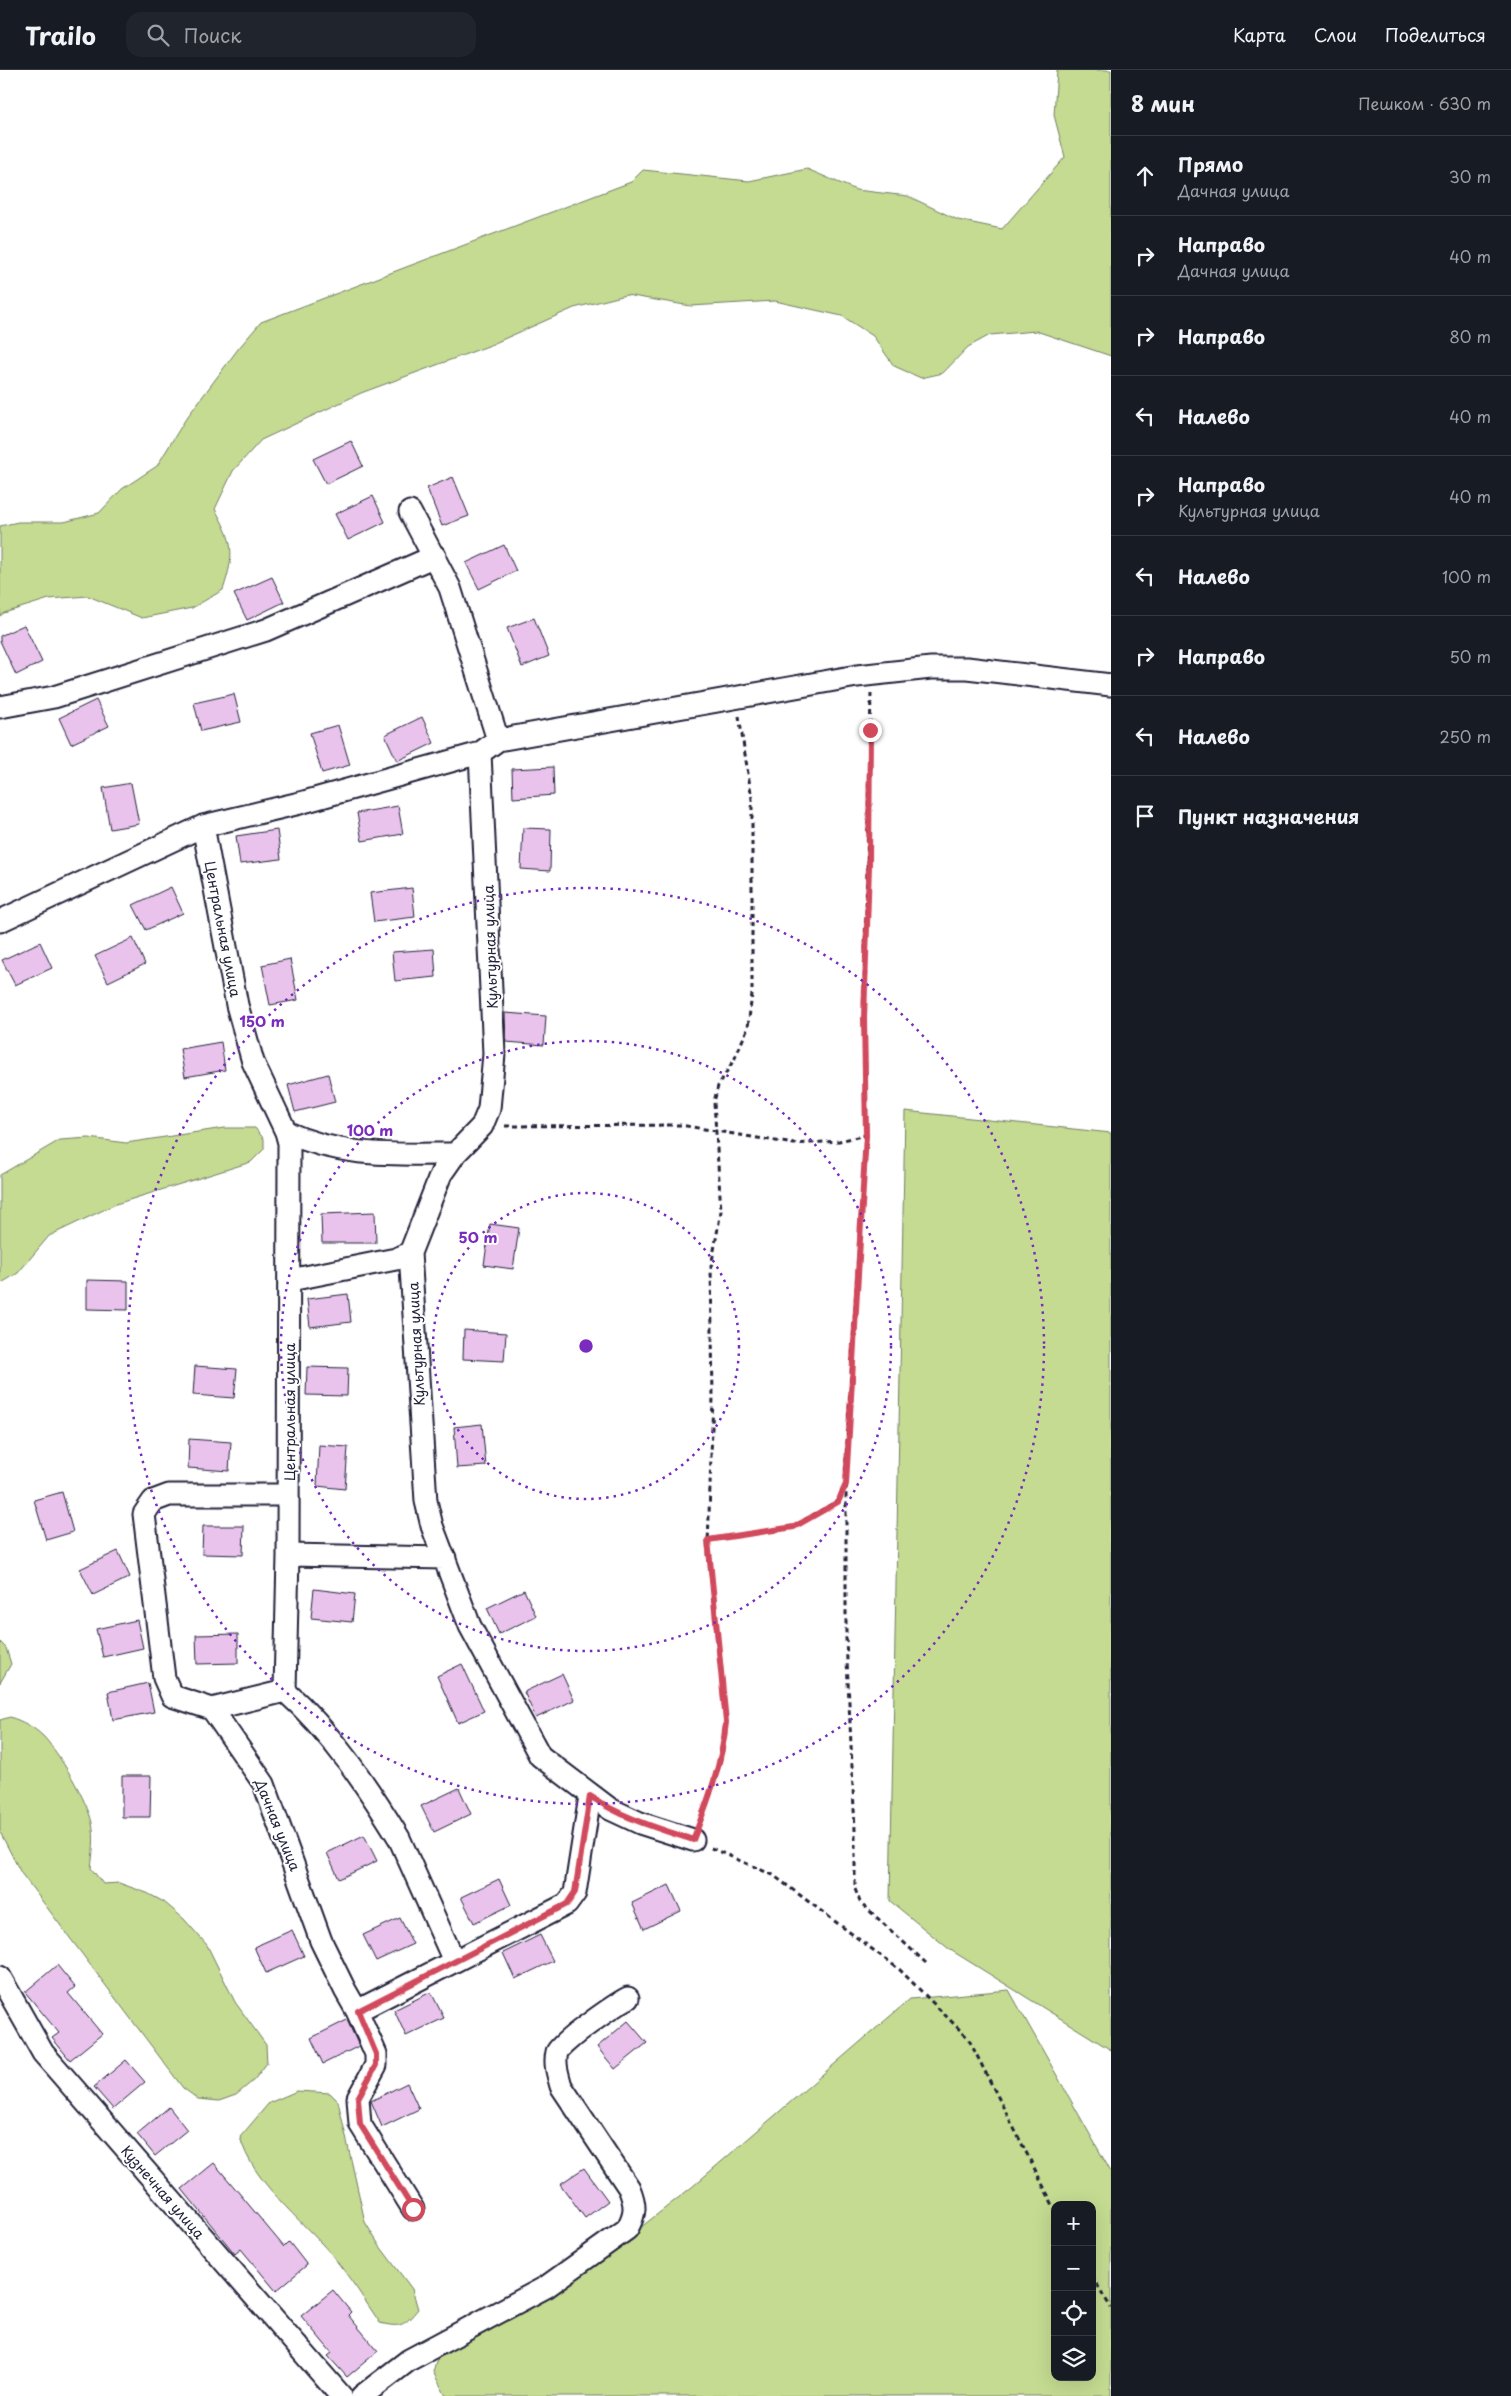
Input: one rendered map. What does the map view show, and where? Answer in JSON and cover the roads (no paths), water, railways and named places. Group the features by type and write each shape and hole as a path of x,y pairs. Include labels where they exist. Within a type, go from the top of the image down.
{"street":[{"path":"410,512 435,556 450,588 498,740"},
{"path":"0,706 54,697 266,630 435,556"},
{"path":"0,921 203,826 300,803 480,753 498,740 736,696 931,668 966,668 1111,685"},
{"name":"Культурная улица","path":"480,753 494,1054 489,1109 482,1126 455,1154 441,1174 410,1253 426,1501 432,1526 470,1626 540,1756 590,1796 610,1809 640,1823 693,1840"},
{"name":"Центральная улица","path":"203,826 237,1005 253,1062 286,1132 289,1143 288,1555 285,1691"},
{"path":"286,1132 310,1142 359,1154 455,1154"},
{"path":"290,1280 396,1259 410,1253"},
{"path":"288,1495 169,1495 153,1501 144,1514 167,1687 172,1696 212,1709 285,1691 318,1724 388,1819 399,1838 454,1960"},
{"path":"288,1555 445,1558"},
{"name":"Дачная улица","path":"212,1709 264,1784 321,1941 345,1990 358,2011 376,2054 376,2065 358,2098 360,2124 413,2209"},
{"path":"358,2011 454,1960 567,1904 575,1892 590,1796"},
{"name":"Кузнечная улица","path":"0,1977 43,2053 341,2396"},
{"path":"362,2396 409,2360 546,2288 627,2229 635,2216 636,2203 561,2086 556,2067 558,2050 567,2041 628,1998"}]}
